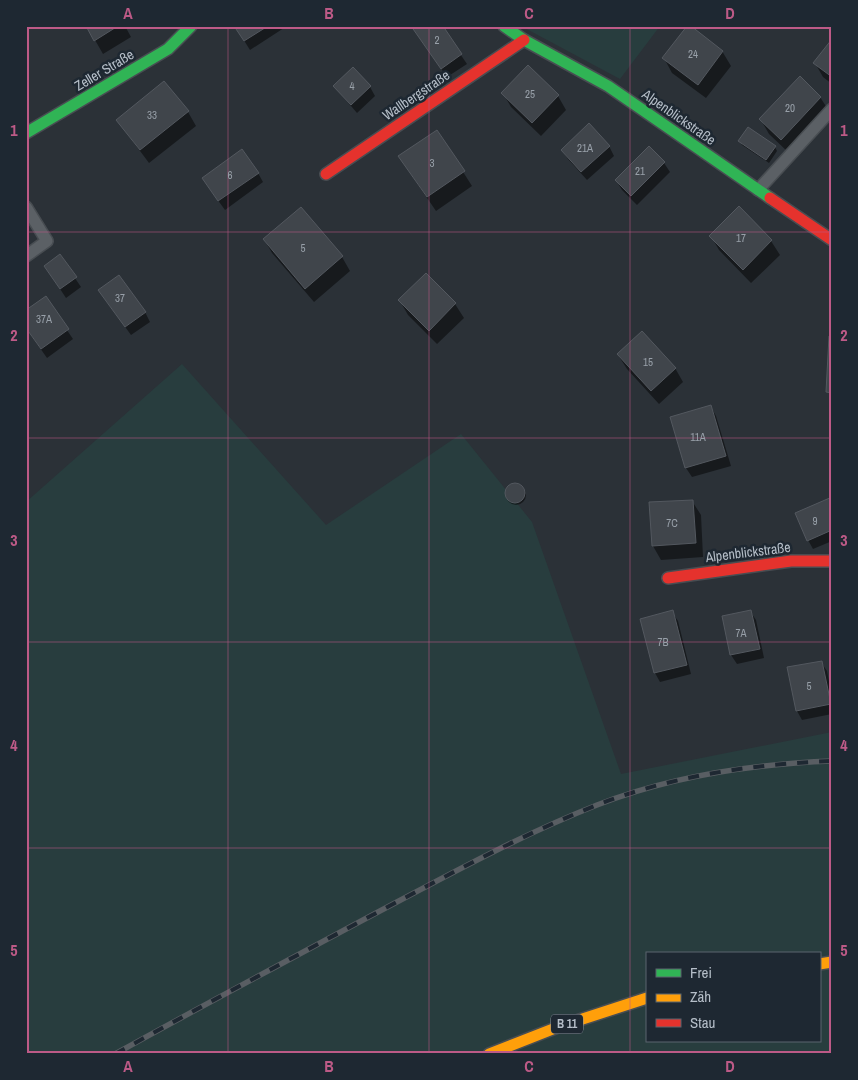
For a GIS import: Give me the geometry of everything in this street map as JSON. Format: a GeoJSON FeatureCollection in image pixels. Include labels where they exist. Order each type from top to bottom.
{"type":"FeatureCollection","features":[{"type":"Feature","properties":{"kind":"street","name":"Zeller Straße"},"geometry":{"type":"LineString","coordinates":[[26,133],[168,49],[191,26]]}},
{"type":"Feature","properties":{"kind":"street","name":"Alpenblickstraße"},"geometry":{"type":"LineString","coordinates":[[504,26],[524,40],[608,86],[832,240]]}},
{"type":"Feature","properties":{"kind":"street","name":"Wallbergstraße"},"geometry":{"type":"LineString","coordinates":[[326,174],[524,40]]}},
{"type":"Feature","properties":{"kind":"street","name":"Alpenblickstraße"},"geometry":{"type":"LineString","coordinates":[[668,578],[791,561],[832,561]]}},
{"type":"Feature","properties":{"kind":"street","name":"B 11"},"geometry":{"type":"LineString","coordinates":[[490,1054],[558,1027],[646,998]]}},
{"type":"Feature","properties":{"kind":"lane"},"geometry":{"type":"LineString","coordinates":[[758,190],[832,109]]}},
{"type":"Feature","properties":{"kind":"lane"},"geometry":{"type":"LineString","coordinates":[[26,207],[47,241],[26,256]]}},
{"type":"Feature","properties":{"kind":"green space"},"geometry":{"type":"Polygon","coordinates":[[[521,26],[660,26],[620,79],[521,26]]]}},
{"type":"Feature","properties":{"kind":"green space"},"geometry":{"type":"Polygon","coordinates":[[[182,364],[326,525],[461,434],[532,522],[621,774],[832,732],[832,1054],[26,1054],[26,502],[182,364]]]}},
{"type":"Feature","properties":{"kind":"building"},"geometry":{"type":"Polygon","coordinates":[[[86,26],[118,26],[94,41],[86,26]]]}},
{"type":"Feature","properties":{"kind":"building"},"geometry":{"type":"Polygon","coordinates":[[[234,26],[268,26],[244,41],[234,26]]]}},
{"type":"Feature","properties":{"kind":"building"},"geometry":{"type":"Polygon","coordinates":[[[411,26],[443,26],[462,54],[441,69],[411,26]]]}},
{"type":"Feature","properties":{"kind":"building"},"geometry":{"type":"Polygon","coordinates":[[[687,26],[691,26],[723,51],[698,85],[662,58],[687,26]]]}},
{"type":"Feature","properties":{"kind":"building"},"geometry":{"type":"Polygon","coordinates":[[[832,39],[832,77],[813,63],[832,39]]]}},
{"type":"Feature","properties":{"kind":"building"},"geometry":{"type":"Polygon","coordinates":[[[528,65],[559,95],[532,123],[501,93],[528,65]]]}},
{"type":"Feature","properties":{"kind":"building"},"geometry":{"type":"Polygon","coordinates":[[[353,67],[371,86],[351,105],[333,86],[353,67]]]}},
{"type":"Feature","properties":{"kind":"building"},"geometry":{"type":"Polygon","coordinates":[[[800,76],[821,97],[781,140],[759,119],[800,76]]]}},
{"type":"Feature","properties":{"kind":"building"},"geometry":{"type":"Polygon","coordinates":[[[164,81],[189,111],[140,150],[116,120],[164,81]]]}},
{"type":"Feature","properties":{"kind":"building"},"geometry":{"type":"Polygon","coordinates":[[[589,123],[610,146],[581,172],[561,150],[589,123]]]}},
{"type":"Feature","properties":{"kind":"building"},"geometry":{"type":"Polygon","coordinates":[[[748,127],[776,146],[766,160],[738,141],[748,127]]]}},
{"type":"Feature","properties":{"kind":"building"},"geometry":{"type":"Polygon","coordinates":[[[437,130],[465,171],[427,197],[398,156],[437,130]]]}},
{"type":"Feature","properties":{"kind":"building"},"geometry":{"type":"Polygon","coordinates":[[[649,146],[665,162],[631,196],[615,180],[649,146]]]}},
{"type":"Feature","properties":{"kind":"building"},"geometry":{"type":"Polygon","coordinates":[[[242,149],[259,173],[218,201],[202,178],[242,149]]]}},
{"type":"Feature","properties":{"kind":"building"},"geometry":{"type":"Polygon","coordinates":[[[739,206],[772,240],[743,270],[709,236],[739,206]]]}},
{"type":"Feature","properties":{"kind":"building"},"geometry":{"type":"Polygon","coordinates":[[[301,207],[343,256],[305,289],[263,239],[301,207]]]}},
{"type":"Feature","properties":{"kind":"building"},"geometry":{"type":"Polygon","coordinates":[[[60,254],[77,277],[60,289],[44,266],[60,254]]]}},
{"type":"Feature","properties":{"kind":"building"},"geometry":{"type":"Polygon","coordinates":[[[426,273],[456,303],[429,331],[398,300],[426,273]]]}},
{"type":"Feature","properties":{"kind":"building"},"geometry":{"type":"Polygon","coordinates":[[[119,275],[146,312],[125,327],[98,290],[119,275]]]}},
{"type":"Feature","properties":{"kind":"building"},"geometry":{"type":"Polygon","coordinates":[[[46,296],[69,329],[41,349],[26,328],[26,310],[46,296]]]}},
{"type":"Feature","properties":{"kind":"building"},"geometry":{"type":"Polygon","coordinates":[[[642,331],[676,368],[651,391],[617,354],[642,331]]]}},
{"type":"Feature","properties":{"kind":"building"},"geometry":{"type":"Polygon","coordinates":[[[829,336],[832,337],[832,393],[826,392],[829,336]]]}},
{"type":"Feature","properties":{"kind":"building"},"geometry":{"type":"Polygon","coordinates":[[[711,405],[726,456],[685,468],[670,417],[711,405]]]}},
{"type":"Feature","properties":{"kind":"building"},"geometry":{"type":"Polygon","coordinates":[[[515,483],[522,486],[525,493],[522,500],[515,503],[508,500],[505,493],[508,486],[515,483]]]}},
{"type":"Feature","properties":{"kind":"building"},"geometry":{"type":"Polygon","coordinates":[[[832,497],[832,530],[807,541],[795,513],[832,497]]]}},
{"type":"Feature","properties":{"kind":"building"},"geometry":{"type":"Polygon","coordinates":[[[693,500],[696,543],[652,546],[649,502],[693,500]]]}},
{"type":"Feature","properties":{"kind":"building"},"geometry":{"type":"Polygon","coordinates":[[[830,584],[832,584],[832,634],[830,634],[830,584]]]}},
{"type":"Feature","properties":{"kind":"building"},"geometry":{"type":"Polygon","coordinates":[[[673,610],[687,665],[654,673],[640,619],[673,610]]]}},
{"type":"Feature","properties":{"kind":"building"},"geometry":{"type":"Polygon","coordinates":[[[751,610],[760,649],[730,655],[722,616],[751,610]]]}},
{"type":"Feature","properties":{"kind":"building"},"geometry":{"type":"Polygon","coordinates":[[[822,661],[831,704],[796,711],[787,667],[822,661]]]}},
{"type":"Feature","properties":{"kind":"railway"},"geometry":{"type":"LineString","coordinates":[[115,1054],[459,869],[541,829],[597,805],[654,786],[713,773],[772,765],[832,761]]}},
{"type":"Feature","properties":{"kind":"traffic: fast"},"geometry":{"type":"LineString","coordinates":[[26,133],[168,49],[191,26]]}},
{"type":"Feature","properties":{"kind":"traffic: fast"},"geometry":{"type":"LineString","coordinates":[[504,26],[524,40],[608,86],[770,198]]}},
{"type":"Feature","properties":{"kind":"traffic: slow"},"geometry":{"type":"LineString","coordinates":[[820,964],[832,962]]}},
{"type":"Feature","properties":{"kind":"traffic: slow"},"geometry":{"type":"LineString","coordinates":[[489,1054],[558,1027],[646,998]]}},
{"type":"Feature","properties":{"kind":"traffic: jam"},"geometry":{"type":"LineString","coordinates":[[326,174],[524,40]]}},
{"type":"Feature","properties":{"kind":"traffic: jam"},"geometry":{"type":"LineString","coordinates":[[770,198],[832,240]]}},
{"type":"Feature","properties":{"kind":"traffic: jam"},"geometry":{"type":"LineString","coordinates":[[668,578],[791,561],[832,561]]}}]}
